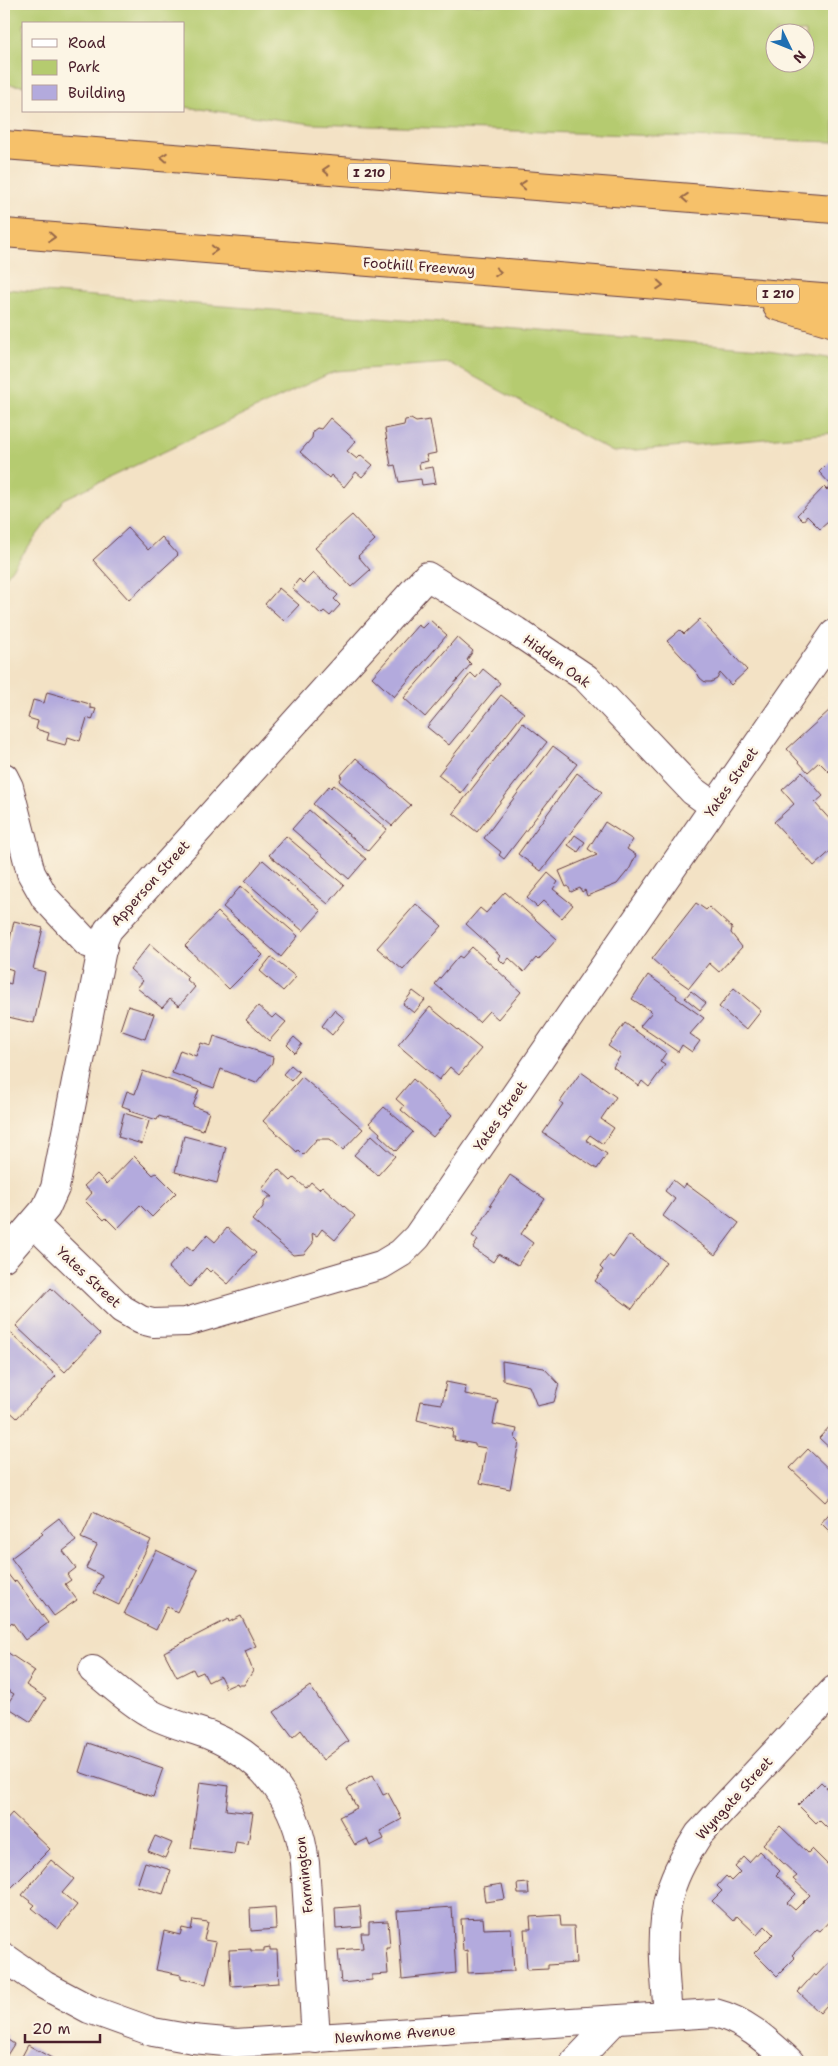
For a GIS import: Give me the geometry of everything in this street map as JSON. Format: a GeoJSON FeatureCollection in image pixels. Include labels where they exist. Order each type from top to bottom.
{"type":"FeatureCollection","features":[{"type":"Feature","properties":{"kind":"highway","name":"I 210"},"geometry":{"type":"LineString","coordinates":[[4,144],[834,209]]}},
{"type":"Feature","properties":{"kind":"highway"},"geometry":{"type":"LineString","coordinates":[[734,202],[834,204]]}},
{"type":"Feature","properties":{"kind":"highway","name":"Foothill Freeway"},"geometry":{"type":"LineString","coordinates":[[4,233],[834,299]]}},
{"type":"Feature","properties":{"kind":"highway"},"geometry":{"type":"LineString","coordinates":[[723,290],[834,323]]}},
{"type":"Feature","properties":{"kind":"street","name":"Hidden Oak"},"geometry":{"type":"LineString","coordinates":[[427,576],[516,631],[586,678],[693,791],[714,806]]}},
{"type":"Feature","properties":{"kind":"street","name":"Apperson Street"},"geometry":{"type":"LineString","coordinates":[[4,1257],[46,1208],[55,1188],[104,939],[114,922],[427,576]]}},
{"type":"Feature","properties":{"kind":"street","name":"Yates Street"},"geometry":{"type":"LineString","coordinates":[[34,1224],[122,1309],[141,1320],[153,1323],[186,1322],[381,1265],[401,1253],[417,1237],[834,634]]}},
{"type":"Feature","properties":{"kind":"street"},"geometry":{"type":"LineString","coordinates":[[4,776],[32,873],[38,886],[45,898],[86,943],[103,948]]}},
{"type":"Feature","properties":{"kind":"street","name":"Farmington"},"geometry":{"type":"LineString","coordinates":[[93,1670],[149,1713],[225,1742],[249,1758],[276,1785],[290,1806],[298,1825],[304,1856],[316,2039]]}},
{"type":"Feature","properties":{"kind":"street","name":"Wyngate Street"},"geometry":{"type":"LineString","coordinates":[[668,2014],[664,1939],[667,1903],[682,1862],[699,1834],[834,1690]]}},
{"type":"Feature","properties":{"kind":"street","name":"Newhome Avenue"},"geometry":{"type":"LineString","coordinates":[[4,1957],[44,1985],[89,2009],[153,2032],[193,2039],[236,2043],[615,2020],[668,2014],[715,2013],[725,2015],[748,2027],[790,2062]]}},
{"type":"Feature","properties":{"kind":"street"},"geometry":{"type":"LineString","coordinates":[[575,2062],[615,2020]]}},
{"type":"Feature","properties":{"kind":"green space"},"geometry":{"type":"Polygon","coordinates":[[[4,4],[834,4],[834,142],[313,124],[185,107],[185,22],[22,22],[22,86],[4,84],[4,4]]]}},
{"type":"Feature","properties":{"kind":"green space"},"geometry":{"type":"Polygon","coordinates":[[[4,289],[761,348],[834,359],[834,433],[613,452],[449,363],[335,371],[64,499],[4,579],[4,289]]]}},
{"type":"Feature","properties":{"kind":"building"},"geometry":{"type":"Polygon","coordinates":[[[330,418],[356,441],[347,451],[357,459],[361,455],[373,465],[362,477],[356,472],[344,487],[331,475],[329,478],[300,452],[312,438],[313,431],[317,428],[321,429],[330,418]]]}},
{"type":"Feature","properties":{"kind":"building"},"geometry":{"type":"Polygon","coordinates":[[[411,419],[416,422],[430,420],[436,453],[426,455],[428,461],[419,463],[420,469],[433,467],[436,483],[422,485],[421,479],[399,482],[395,465],[391,466],[385,429],[404,425],[405,420],[411,419]]]}},
{"type":"Feature","properties":{"kind":"building"},"geometry":{"type":"Polygon","coordinates":[[[832,459],[834,461],[834,528],[828,522],[820,529],[807,516],[803,521],[797,515],[824,487],[827,490],[831,485],[819,472],[832,459]]]}},
{"type":"Feature","properties":{"kind":"building"},"geometry":{"type":"Polygon","coordinates":[[[352,515],[375,540],[358,556],[370,570],[351,587],[315,548],[352,515]]]}},
{"type":"Feature","properties":{"kind":"building"},"geometry":{"type":"Polygon","coordinates":[[[128,528],[148,550],[162,537],[178,555],[129,600],[93,560],[128,528]]]}},
{"type":"Feature","properties":{"kind":"building"},"geometry":{"type":"Polygon","coordinates":[[[313,573],[338,595],[334,599],[340,605],[330,616],[324,611],[321,614],[292,588],[299,579],[303,583],[313,573]]]}},
{"type":"Feature","properties":{"kind":"building"},"geometry":{"type":"Polygon","coordinates":[[[279,588],[299,605],[284,621],[265,604],[279,588]]]}},
{"type":"Feature","properties":{"kind":"building"},"geometry":{"type":"Polygon","coordinates":[[[700,619],[747,670],[731,685],[720,673],[717,679],[705,682],[667,641],[680,630],[684,634],[700,619]]]}},
{"type":"Feature","properties":{"kind":"building"},"geometry":{"type":"Polygon","coordinates":[[[430,620],[447,635],[394,697],[372,677],[418,625],[422,628],[430,620]]]}},
{"type":"Feature","properties":{"kind":"building"},"geometry":{"type":"Polygon","coordinates":[[[457,637],[473,651],[467,660],[471,664],[425,717],[404,698],[457,637]]]}},
{"type":"Feature","properties":{"kind":"building"},"geometry":{"type":"Polygon","coordinates":[[[483,669],[500,683],[449,745],[427,727],[471,673],[476,678],[483,669]]]}},
{"type":"Feature","properties":{"kind":"building"},"geometry":{"type":"Polygon","coordinates":[[[47,692],[90,704],[90,708],[96,709],[92,720],[87,718],[80,741],[68,737],[65,745],[47,740],[49,733],[36,729],[38,721],[28,718],[33,700],[44,703],[47,692]]]}},
{"type":"Feature","properties":{"kind":"building"},"geometry":{"type":"Polygon","coordinates":[[[501,695],[524,713],[461,793],[438,775],[501,695]]]}},
{"type":"Feature","properties":{"kind":"building"},"geometry":{"type":"Polygon","coordinates":[[[831,709],[834,712],[834,767],[829,772],[819,762],[808,772],[787,749],[831,709]]]}},
{"type":"Feature","properties":{"kind":"building"},"geometry":{"type":"Polygon","coordinates":[[[523,723],[547,742],[477,832],[453,813],[523,723]]]}},
{"type":"Feature","properties":{"kind":"building"},"geometry":{"type":"Polygon","coordinates":[[[553,746],[577,764],[504,859],[499,855],[501,852],[484,838],[553,746]]]}},
{"type":"Feature","properties":{"kind":"building"},"geometry":{"type":"Polygon","coordinates":[[[356,758],[411,805],[392,826],[339,781],[342,777],[340,776],[356,758]]]}},
{"type":"Feature","properties":{"kind":"building"},"geometry":{"type":"Polygon","coordinates":[[[802,772],[823,796],[815,803],[834,824],[834,848],[814,866],[774,822],[794,804],[782,790],[802,772]]]}},
{"type":"Feature","properties":{"kind":"building"},"geometry":{"type":"Polygon","coordinates":[[[577,773],[602,792],[541,871],[518,854],[577,773]]]}},
{"type":"Feature","properties":{"kind":"building"},"geometry":{"type":"Polygon","coordinates":[[[334,785],[387,829],[368,851],[313,804],[329,786],[331,788],[334,785]]]}},
{"type":"Feature","properties":{"kind":"building"},"geometry":{"type":"Polygon","coordinates":[[[309,810],[366,859],[349,879],[292,829],[309,810]]]}},
{"type":"Feature","properties":{"kind":"building"},"geometry":{"type":"Polygon","coordinates":[[[605,822],[633,840],[627,849],[636,855],[630,868],[617,884],[587,896],[585,890],[582,892],[580,888],[571,892],[568,886],[566,887],[559,871],[597,855],[588,849],[605,822]]]}},
{"type":"Feature","properties":{"kind":"building"},"geometry":{"type":"Polygon","coordinates":[[[575,835],[585,842],[578,852],[568,845],[575,835]]]}},
{"type":"Feature","properties":{"kind":"building"},"geometry":{"type":"Polygon","coordinates":[[[286,836],[344,885],[328,904],[269,855],[286,836]]]}},
{"type":"Feature","properties":{"kind":"building"},"geometry":{"type":"Polygon","coordinates":[[[263,860],[321,911],[303,931],[245,881],[263,860]]]}},
{"type":"Feature","properties":{"kind":"building"},"geometry":{"type":"Polygon","coordinates":[[[548,873],[558,882],[553,889],[573,905],[562,918],[543,901],[537,907],[527,898],[548,873]]]}},
{"type":"Feature","properties":{"kind":"building"},"geometry":{"type":"Polygon","coordinates":[[[241,886],[298,936],[281,957],[223,907],[241,886]]]}},
{"type":"Feature","properties":{"kind":"building"},"geometry":{"type":"Polygon","coordinates":[[[505,892],[557,939],[524,972],[509,958],[504,964],[498,958],[500,955],[466,924],[480,908],[486,913],[505,892]]]}},
{"type":"Feature","properties":{"kind":"building"},"geometry":{"type":"Polygon","coordinates":[[[696,903],[706,910],[709,907],[732,928],[731,933],[742,947],[719,972],[709,963],[689,988],[652,959],[696,903]]]}},
{"type":"Feature","properties":{"kind":"building"},"geometry":{"type":"Polygon","coordinates":[[[416,904],[442,926],[403,970],[377,948],[416,904]]]}},
{"type":"Feature","properties":{"kind":"building"},"geometry":{"type":"Polygon","coordinates":[[[218,912],[263,955],[229,989],[185,946],[218,912]]]}},
{"type":"Feature","properties":{"kind":"building"},"geometry":{"type":"Polygon","coordinates":[[[14,921],[43,928],[33,969],[45,972],[34,1023],[4,1016],[4,982],[11,984],[13,970],[4,967],[14,921]]]}},
{"type":"Feature","properties":{"kind":"building"},"geometry":{"type":"Polygon","coordinates":[[[150,944],[188,977],[186,979],[195,987],[179,1006],[170,999],[162,1008],[137,988],[143,981],[130,969],[150,944]]]}},
{"type":"Feature","properties":{"kind":"building"},"geometry":{"type":"Polygon","coordinates":[[[472,947],[521,992],[498,1019],[489,1011],[479,1022],[435,984],[459,956],[462,958],[472,947]]]}},
{"type":"Feature","properties":{"kind":"building"},"geometry":{"type":"Polygon","coordinates":[[[271,957],[296,977],[283,991],[260,971],[271,957]]]}},
{"type":"Feature","properties":{"kind":"building"},"geometry":{"type":"Polygon","coordinates":[[[648,975],[704,1018],[690,1034],[700,1041],[692,1052],[682,1045],[678,1052],[640,1026],[652,1012],[632,999],[648,975]]]}},
{"type":"Feature","properties":{"kind":"building"},"geometry":{"type":"Polygon","coordinates":[[[734,988],[761,1011],[746,1030],[719,1007],[734,988]]]}},
{"type":"Feature","properties":{"kind":"building"},"geometry":{"type":"Polygon","coordinates":[[[413,991],[425,1000],[414,1013],[403,1004],[413,991]]]}},
{"type":"Feature","properties":{"kind":"building"},"geometry":{"type":"Polygon","coordinates":[[[691,991],[706,1003],[700,1010],[685,998],[691,991]]]}},
{"type":"Feature","properties":{"kind":"building"},"geometry":{"type":"Polygon","coordinates":[[[128,1006],[154,1014],[145,1039],[120,1030],[128,1006]]]}},
{"type":"Feature","properties":{"kind":"building"},"geometry":{"type":"Polygon","coordinates":[[[258,1006],[272,1018],[276,1014],[286,1022],[269,1041],[246,1020],[258,1006]]]}},
{"type":"Feature","properties":{"kind":"building"},"geometry":{"type":"Polygon","coordinates":[[[430,1007],[481,1049],[459,1075],[450,1067],[439,1080],[398,1045],[430,1007]]]}},
{"type":"Feature","properties":{"kind":"building"},"geometry":{"type":"Polygon","coordinates":[[[334,1010],[345,1019],[332,1035],[322,1026],[334,1010]]]}},
{"type":"Feature","properties":{"kind":"building"},"geometry":{"type":"Polygon","coordinates":[[[625,1023],[666,1053],[660,1062],[665,1065],[649,1087],[642,1081],[639,1086],[613,1067],[621,1055],[608,1046],[625,1023]]]}},
{"type":"Feature","properties":{"kind":"building"},"geometry":{"type":"Polygon","coordinates":[[[214,1036],[273,1057],[272,1063],[256,1083],[221,1069],[214,1088],[172,1073],[180,1050],[196,1056],[201,1043],[211,1046],[214,1036]]]}},
{"type":"Feature","properties":{"kind":"building"},"geometry":{"type":"Polygon","coordinates":[[[294,1037],[302,1044],[295,1053],[287,1045],[294,1037]]]}},
{"type":"Feature","properties":{"kind":"building"},"geometry":{"type":"Polygon","coordinates":[[[291,1065],[299,1072],[291,1081],[283,1074],[291,1065]]]}},
{"type":"Feature","properties":{"kind":"building"},"geometry":{"type":"Polygon","coordinates":[[[143,1071],[199,1090],[193,1106],[209,1112],[203,1130],[159,1116],[157,1120],[129,1111],[130,1109],[122,1106],[127,1091],[135,1094],[143,1071]]]}},
{"type":"Feature","properties":{"kind":"building"},"geometry":{"type":"Polygon","coordinates":[[[581,1072],[616,1097],[601,1119],[614,1128],[603,1144],[590,1135],[586,1140],[607,1154],[597,1169],[543,1133],[563,1104],[560,1102],[581,1072]]]}},
{"type":"Feature","properties":{"kind":"building"},"geometry":{"type":"Polygon","coordinates":[[[302,1077],[363,1129],[343,1150],[330,1139],[317,1139],[303,1155],[298,1150],[297,1152],[263,1121],[302,1077]]]}},
{"type":"Feature","properties":{"kind":"building"},"geometry":{"type":"Polygon","coordinates":[[[413,1079],[452,1115],[433,1137],[401,1110],[404,1106],[396,1099],[413,1079]]]}},
{"type":"Feature","properties":{"kind":"building"},"geometry":{"type":"Polygon","coordinates":[[[384,1107],[413,1132],[396,1151],[369,1123],[384,1107]]]}},
{"type":"Feature","properties":{"kind":"building"},"geometry":{"type":"Polygon","coordinates":[[[124,1113],[149,1121],[142,1144],[118,1137],[124,1113]]]}},
{"type":"Feature","properties":{"kind":"building"},"geometry":{"type":"Polygon","coordinates":[[[372,1135],[395,1156],[378,1175],[354,1155],[372,1135]]]}},
{"type":"Feature","properties":{"kind":"building"},"geometry":{"type":"Polygon","coordinates":[[[184,1136],[226,1147],[217,1183],[175,1172],[184,1136]]]}},
{"type":"Feature","properties":{"kind":"building"},"geometry":{"type":"Polygon","coordinates":[[[134,1156],[153,1175],[156,1173],[176,1193],[152,1217],[140,1205],[117,1229],[106,1218],[104,1220],[85,1201],[92,1193],[84,1186],[97,1174],[107,1184],[134,1156]]]}},
{"type":"Feature","properties":{"kind":"building"},"geometry":{"type":"Polygon","coordinates":[[[278,1169],[291,1181],[294,1178],[306,1188],[311,1182],[319,1189],[322,1186],[355,1216],[335,1240],[322,1229],[317,1236],[312,1233],[313,1243],[304,1254],[293,1255],[252,1220],[263,1207],[268,1197],[272,1197],[262,1189],[278,1169]]]}},
{"type":"Feature","properties":{"kind":"building"},"geometry":{"type":"Polygon","coordinates":[[[510,1175],[545,1199],[521,1234],[533,1243],[518,1265],[498,1254],[493,1262],[473,1248],[478,1240],[472,1236],[510,1175]]]}},
{"type":"Feature","properties":{"kind":"building"},"geometry":{"type":"Polygon","coordinates":[[[673,1180],[683,1188],[686,1184],[739,1223],[715,1255],[663,1216],[675,1199],[665,1191],[673,1180]]]}},
{"type":"Feature","properties":{"kind":"building"},"geometry":{"type":"Polygon","coordinates":[[[227,1228],[256,1253],[228,1284],[212,1270],[210,1272],[206,1268],[190,1287],[168,1268],[187,1246],[193,1251],[207,1235],[215,1242],[227,1228]]]}},
{"type":"Feature","properties":{"kind":"building"},"geometry":{"type":"Polygon","coordinates":[[[629,1235],[666,1262],[632,1309],[595,1281],[603,1270],[600,1267],[609,1255],[613,1258],[629,1235]]]}},
{"type":"Feature","properties":{"kind":"building"},"geometry":{"type":"Polygon","coordinates":[[[51,1288],[100,1334],[65,1372],[16,1326],[51,1288]]]}},
{"type":"Feature","properties":{"kind":"building"},"geometry":{"type":"Polygon","coordinates":[[[11,1333],[56,1376],[17,1418],[4,1406],[4,1341],[11,1333]]]}},
{"type":"Feature","properties":{"kind":"building"},"geometry":{"type":"Polygon","coordinates":[[[502,1361],[544,1368],[559,1384],[554,1402],[537,1406],[529,1386],[503,1380],[502,1361]]]}},
{"type":"Feature","properties":{"kind":"building"},"geometry":{"type":"Polygon","coordinates":[[[446,1382],[466,1386],[465,1394],[498,1400],[493,1424],[517,1429],[515,1438],[519,1442],[510,1489],[480,1483],[486,1448],[454,1440],[455,1437],[452,1437],[453,1429],[417,1420],[421,1401],[442,1404],[446,1382]]]}},
{"type":"Feature","properties":{"kind":"building"},"geometry":{"type":"Polygon","coordinates":[[[834,1422],[834,1452],[819,1438],[834,1422]]]}},
{"type":"Feature","properties":{"kind":"building"},"geometry":{"type":"Polygon","coordinates":[[[808,1449],[834,1474],[834,1493],[826,1502],[790,1468],[808,1449]]]}},
{"type":"Feature","properties":{"kind":"building"},"geometry":{"type":"Polygon","coordinates":[[[834,1508],[834,1536],[821,1523],[834,1508]]]}},
{"type":"Feature","properties":{"kind":"building"},"geometry":{"type":"Polygon","coordinates":[[[93,1512],[151,1540],[119,1605],[94,1593],[102,1576],[86,1568],[97,1545],[81,1538],[93,1512]]]}},
{"type":"Feature","properties":{"kind":"building"},"geometry":{"type":"Polygon","coordinates":[[[59,1518],[76,1541],[63,1551],[76,1568],[67,1575],[71,1580],[65,1584],[77,1600],[54,1616],[11,1558],[43,1534],[41,1532],[59,1518]]]}},
{"type":"Feature","properties":{"kind":"building"},"geometry":{"type":"Polygon","coordinates":[[[156,1550],[198,1570],[177,1612],[167,1606],[156,1630],[124,1614],[156,1550]]]}},
{"type":"Feature","properties":{"kind":"building"},"geometry":{"type":"Polygon","coordinates":[[[7,1573],[14,1582],[16,1580],[48,1623],[25,1640],[12,1622],[4,1629],[4,1576],[7,1573]]]}},
{"type":"Feature","properties":{"kind":"building"},"geometry":{"type":"Polygon","coordinates":[[[241,1616],[256,1646],[245,1651],[253,1671],[244,1685],[238,1685],[237,1683],[226,1688],[220,1676],[208,1682],[203,1672],[196,1675],[193,1669],[177,1677],[164,1652],[228,1619],[229,1622],[241,1616]]]}},
{"type":"Feature","properties":{"kind":"building"},"geometry":{"type":"Polygon","coordinates":[[[4,1650],[35,1671],[26,1685],[46,1698],[31,1722],[6,1706],[14,1694],[4,1688],[4,1650]]]}},
{"type":"Feature","properties":{"kind":"building"},"geometry":{"type":"Polygon","coordinates":[[[310,1686],[348,1741],[323,1760],[301,1730],[293,1737],[274,1712],[310,1686]]]}},
{"type":"Feature","properties":{"kind":"building"},"geometry":{"type":"Polygon","coordinates":[[[88,1743],[163,1768],[153,1797],[79,1772],[88,1743]]]}},
{"type":"Feature","properties":{"kind":"building"},"geometry":{"type":"Polygon","coordinates":[[[373,1775],[383,1795],[388,1793],[402,1819],[380,1831],[384,1839],[370,1846],[367,1839],[355,1845],[339,1817],[357,1808],[347,1789],[373,1775]]]}},
{"type":"Feature","properties":{"kind":"building"},"geometry":{"type":"Polygon","coordinates":[[[200,1782],[229,1786],[226,1810],[253,1813],[248,1844],[236,1842],[234,1854],[191,1848],[200,1782]]]}},
{"type":"Feature","properties":{"kind":"building"},"geometry":{"type":"Polygon","coordinates":[[[821,1782],[834,1795],[834,1835],[819,1820],[816,1823],[798,1805],[821,1782]]]}},
{"type":"Feature","properties":{"kind":"building"},"geometry":{"type":"Polygon","coordinates":[[[12,1813],[50,1849],[11,1888],[4,1885],[4,1822],[12,1813]]]}},
{"type":"Feature","properties":{"kind":"building"},"geometry":{"type":"Polygon","coordinates":[[[780,1826],[808,1853],[812,1849],[831,1868],[828,1871],[834,1878],[834,1906],[832,1908],[834,1916],[820,1931],[817,1929],[792,1955],[795,1958],[777,1976],[754,1953],[773,1934],[765,1926],[757,1935],[737,1916],[733,1921],[712,1901],[722,1891],[717,1886],[726,1876],[731,1881],[740,1872],[735,1867],[744,1857],[749,1862],[759,1851],[780,1871],[776,1875],[796,1894],[787,1903],[795,1910],[810,1895],[793,1879],[797,1876],[763,1844],[780,1826]]]}},
{"type":"Feature","properties":{"kind":"building"},"geometry":{"type":"Polygon","coordinates":[[[155,1836],[172,1843],[165,1858],[148,1851],[155,1836]]]}},
{"type":"Feature","properties":{"kind":"building"},"geometry":{"type":"Polygon","coordinates":[[[51,1860],[74,1879],[62,1893],[77,1905],[58,1929],[32,1908],[35,1905],[22,1895],[51,1860]]]}},
{"type":"Feature","properties":{"kind":"building"},"geometry":{"type":"Polygon","coordinates":[[[145,1862],[171,1870],[163,1894],[137,1886],[145,1862]]]}},
{"type":"Feature","properties":{"kind":"building"},"geometry":{"type":"Polygon","coordinates":[[[528,1883],[529,1894],[518,1894],[517,1884],[528,1883]]]}},
{"type":"Feature","properties":{"kind":"building"},"geometry":{"type":"Polygon","coordinates":[[[502,1884],[505,1899],[485,1902],[483,1887],[502,1884]]]}},
{"type":"Feature","properties":{"kind":"building"},"geometry":{"type":"Polygon","coordinates":[[[360,1906],[362,1927],[336,1929],[335,1908],[360,1906]]]}},
{"type":"Feature","properties":{"kind":"building"},"geometry":{"type":"Polygon","coordinates":[[[275,1907],[276,1929],[251,1931],[250,1909],[275,1907]]]}},
{"type":"Feature","properties":{"kind":"building"},"geometry":{"type":"Polygon","coordinates":[[[452,1907],[456,1973],[402,1979],[397,1911],[452,1907]]]}},
{"type":"Feature","properties":{"kind":"building"},"geometry":{"type":"Polygon","coordinates":[[[560,1915],[561,1926],[574,1926],[576,1963],[548,1965],[548,1969],[527,1970],[524,1929],[531,1929],[530,1917],[560,1915]]]}},
{"type":"Feature","properties":{"kind":"building"},"geometry":{"type":"Polygon","coordinates":[[[483,1918],[484,1929],[511,1928],[514,1971],[468,1973],[467,1950],[463,1951],[461,1919],[483,1918]]]}},
{"type":"Feature","properties":{"kind":"building"},"geometry":{"type":"Polygon","coordinates":[[[193,1920],[208,1922],[204,1940],[216,1942],[206,1984],[181,1978],[181,1975],[156,1970],[164,1931],[180,1935],[182,1928],[191,1930],[193,1920]]]}},
{"type":"Feature","properties":{"kind":"building"},"geometry":{"type":"Polygon","coordinates":[[[388,1921],[390,1948],[386,1948],[388,1974],[372,1975],[372,1980],[341,1983],[338,1950],[363,1948],[361,1933],[369,1933],[369,1922],[388,1921]]]}},
{"type":"Feature","properties":{"kind":"building"},"geometry":{"type":"Polygon","coordinates":[[[270,1947],[270,1950],[277,1950],[279,1983],[231,1986],[229,1950],[251,1949],[251,1951],[264,1951],[264,1948],[270,1947]]]}},
{"type":"Feature","properties":{"kind":"building"},"geometry":{"type":"Polygon","coordinates":[[[834,1957],[834,1997],[820,2013],[798,1992],[814,1974],[816,1976],[834,1957]]]}},
{"type":"Feature","properties":{"kind":"building"},"geometry":{"type":"Polygon","coordinates":[[[4,2034],[7,2036],[5,2038],[14,2044],[4,2060],[4,2034]]]}},
{"type":"Feature","properties":{"kind":"building"},"geometry":{"type":"Polygon","coordinates":[[[28,2045],[59,2062],[19,2062],[28,2045]]]}}]}
